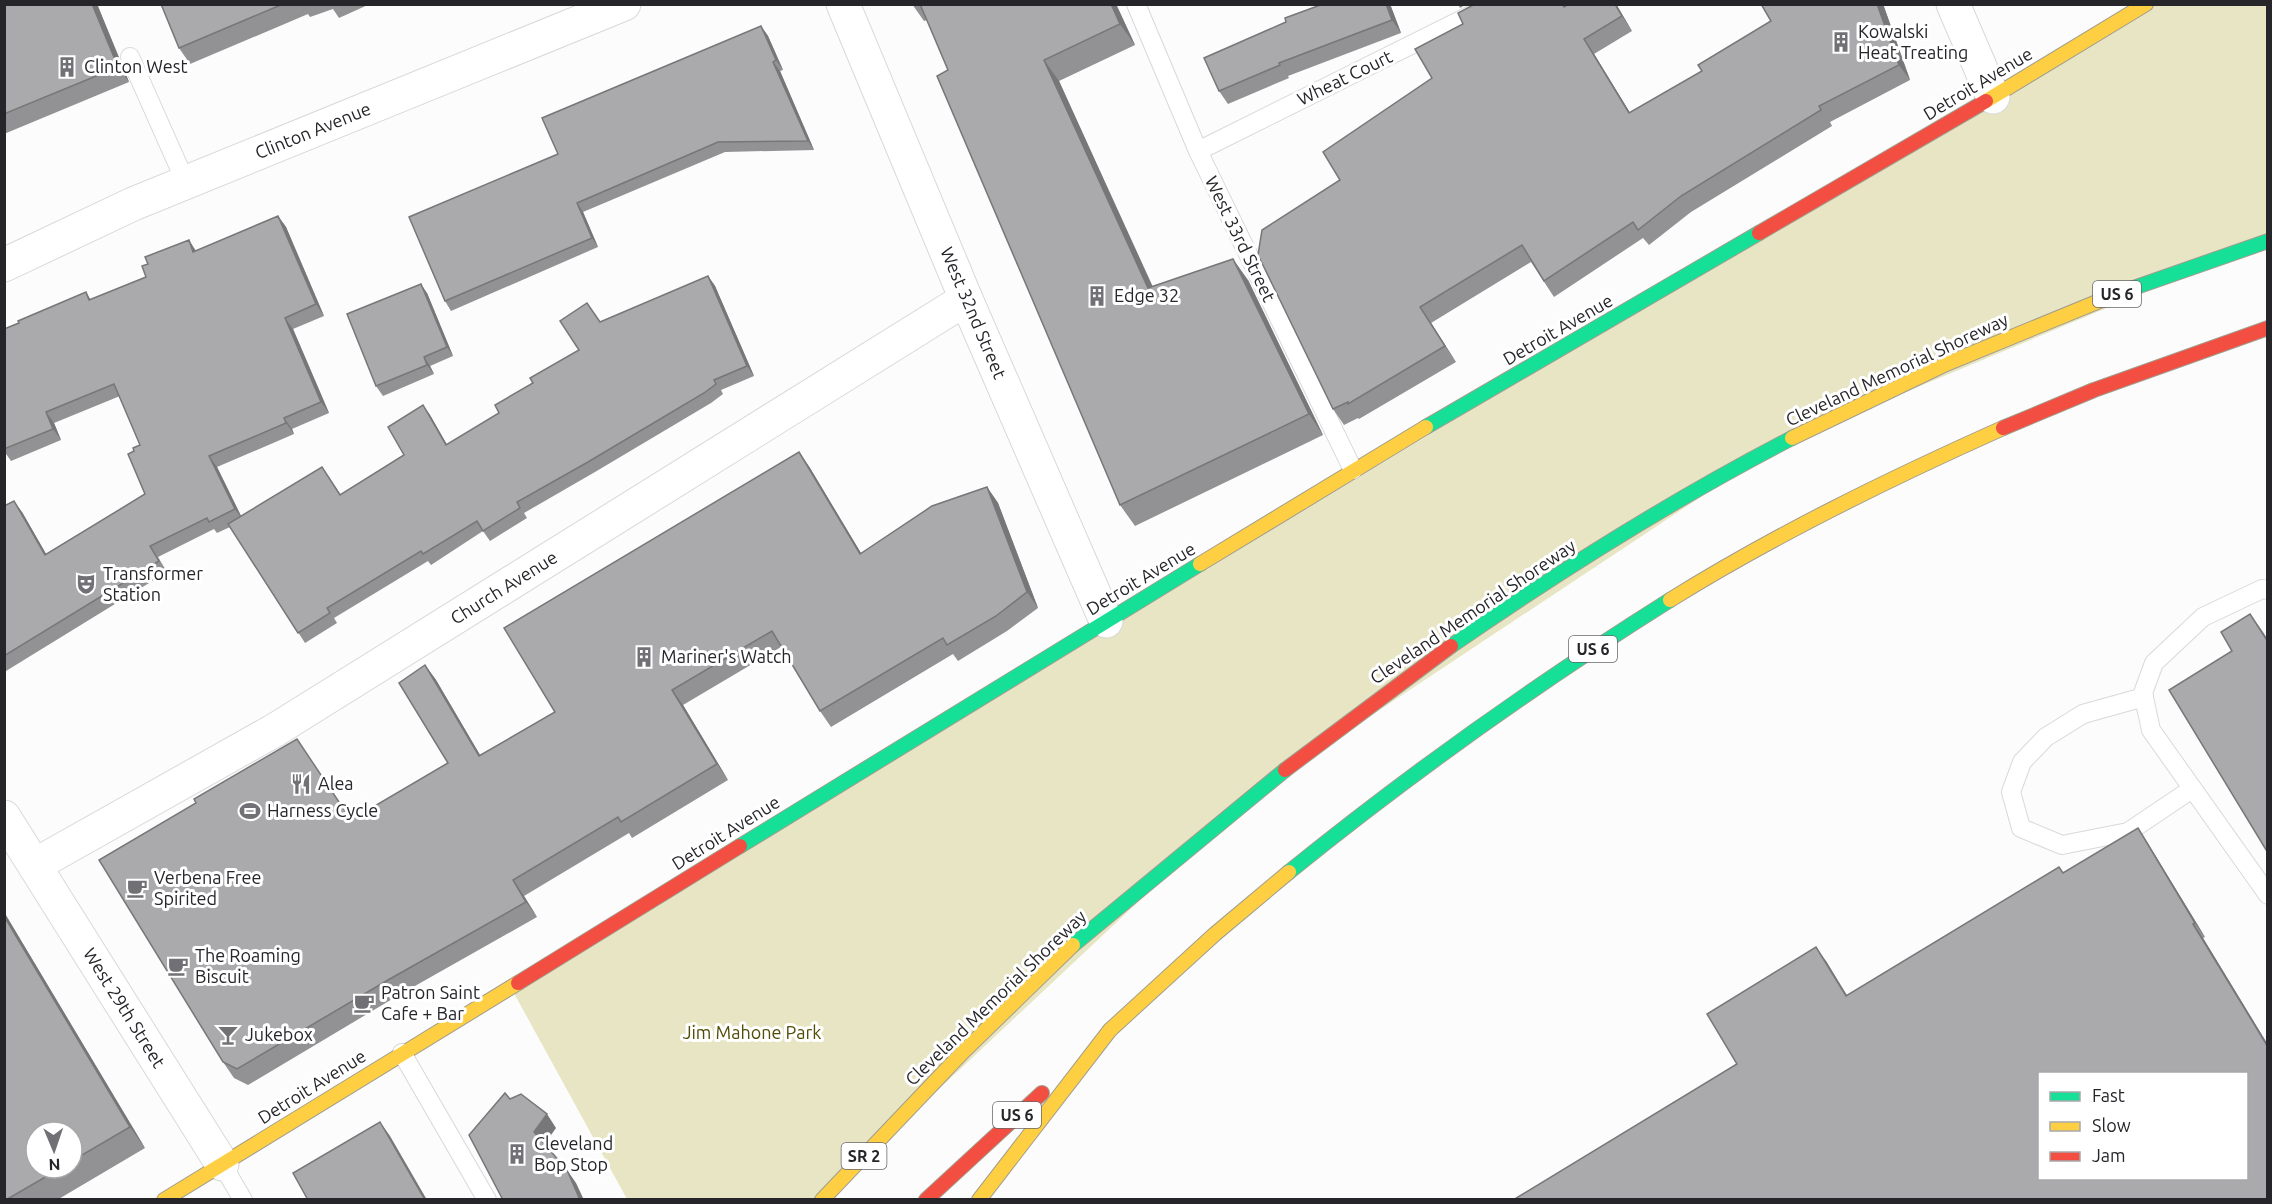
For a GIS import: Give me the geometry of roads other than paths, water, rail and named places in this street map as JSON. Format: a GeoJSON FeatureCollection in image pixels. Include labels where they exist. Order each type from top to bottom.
{"type":"FeatureCollection","features":[{"type":"Feature","properties":{"kind":"main road","name":"Detroit Avenue"},"geometry":{"type":"LineString","coordinates":[[164,1200],[1353,470],[1993,97],[2146,4]]}},
{"type":"Feature","properties":{"kind":"main road","name":"Cleveland Memorial Shoreway"},"geometry":{"type":"LineString","coordinates":[[822,1200],[977,1037],[1093,927],[1253,794],[1333,732],[1546,582],[1722,476],[1840,413],[1969,353],[2040,324],[2156,279],[2268,241]]}},
{"type":"Feature","properties":{"kind":"main road","name":"US 6"},"geometry":{"type":"LineString","coordinates":[[926,1200],[1223,927],[1330,839],[1490,721],[1606,641],[1718,572],[1837,507],[1957,447],[2143,370],[2268,328]]}},
{"type":"Feature","properties":{"kind":"main road"},"geometry":{"type":"LineString","coordinates":[[2143,370],[2234,354]]}},
{"type":"Feature","properties":{"kind":"main road"},"geometry":{"type":"LineString","coordinates":[[979,1200],[1109,1031]]}},
{"type":"Feature","properties":{"kind":"main road","name":"US 6"},"geometry":{"type":"LineString","coordinates":[[870,1171],[905,1113]]}},
{"type":"Feature","properties":{"kind":"street","name":"Clinton Avenue"},"geometry":{"type":"LineString","coordinates":[[4,265],[133,204],[624,4]]}},
{"type":"Feature","properties":{"kind":"street","name":"West 32nd Street"},"geometry":{"type":"LineString","coordinates":[[843,4],[966,299],[1106,621]]}},
{"type":"Feature","properties":{"kind":"street"},"geometry":{"type":"LineString","coordinates":[[1953,4],[1993,97]]}},
{"type":"Feature","properties":{"kind":"street","name":"Church Avenue"},"geometry":{"type":"LineString","coordinates":[[35,865],[275,730],[966,299]]}},
{"type":"Feature","properties":{"kind":"street","name":"West 29th Street"},"geometry":{"type":"LineString","coordinates":[[8,830],[35,865],[222,1164]]}},
{"type":"Feature","properties":{"kind":"lane","name":"West 33rd Street"},"geometry":{"type":"LineString","coordinates":[[1136,4],[1198,151],[1353,470]]}},
{"type":"Feature","properties":{"kind":"lane","name":"Wheat Court"},"geometry":{"type":"LineString","coordinates":[[1198,151],[1493,4]]}},
{"type":"Feature","properties":{"kind":"lane"},"geometry":{"type":"LineString","coordinates":[[130,57],[186,183]]}},
{"type":"Feature","properties":{"kind":"lane"},"geometry":{"type":"LineString","coordinates":[[2268,590],[2262,589],[2203,617],[2154,663],[2143,693],[2151,730],[2268,895]]}},
{"type":"Feature","properties":{"kind":"lane"},"geometry":{"type":"LineString","coordinates":[[2144,697],[2083,714],[2046,737],[2022,762],[2011,792],[2021,828],[2062,845],[2128,832],[2192,789]]}},
{"type":"Feature","properties":{"kind":"lane"},"geometry":{"type":"LineString","coordinates":[[402,1053],[487,1200]]}},
{"type":"Feature","properties":{"kind":"lane","name":"West 29th Street"},"geometry":{"type":"LineString","coordinates":[[222,1164],[243,1200]]}},
{"type":"Feature","properties":{"kind":"place","name":"Kowalski Heat Treating"},"geometry":{"type":"Point","coordinates":[1841,42]}},
{"type":"Feature","properties":{"kind":"place","name":"Clinton West"},"geometry":{"type":"Point","coordinates":[67,67]}},
{"type":"Feature","properties":{"kind":"place","name":"Edge 32"},"geometry":{"type":"Point","coordinates":[1097,296]}},
{"type":"Feature","properties":{"kind":"place","name":"Transformer Station"},"geometry":{"type":"Point","coordinates":[86,584]}},
{"type":"Feature","properties":{"kind":"place","name":"Mariner's Watch"},"geometry":{"type":"Point","coordinates":[644,657]}},
{"type":"Feature","properties":{"kind":"place","name":"Alea"},"geometry":{"type":"Point","coordinates":[301,784]}},
{"type":"Feature","properties":{"kind":"place","name":"Harness Cycle"},"geometry":{"type":"Point","coordinates":[250,811]}},
{"type":"Feature","properties":{"kind":"place","name":"Verbena Free Spirited"},"geometry":{"type":"Point","coordinates":[137,888]}},
{"type":"Feature","properties":{"kind":"place","name":"The Roaming Biscuit"},"geometry":{"type":"Point","coordinates":[178,966]}},
{"type":"Feature","properties":{"kind":"place","name":"Patron Saint Cafe + Bar"},"geometry":{"type":"Point","coordinates":[364,1003]}},
{"type":"Feature","properties":{"kind":"place","name":"Jukebox"},"geometry":{"type":"Point","coordinates":[228,1035]}},
{"type":"Feature","properties":{"kind":"place","name":"Cleveland Bop Stop"},"geometry":{"type":"Point","coordinates":[517,1154]}},
{"type":"Feature","properties":{"kind":"park label","name":"Jim Mahone Park"},"geometry":{"type":"Point","coordinates":[752,1033]}}]}
